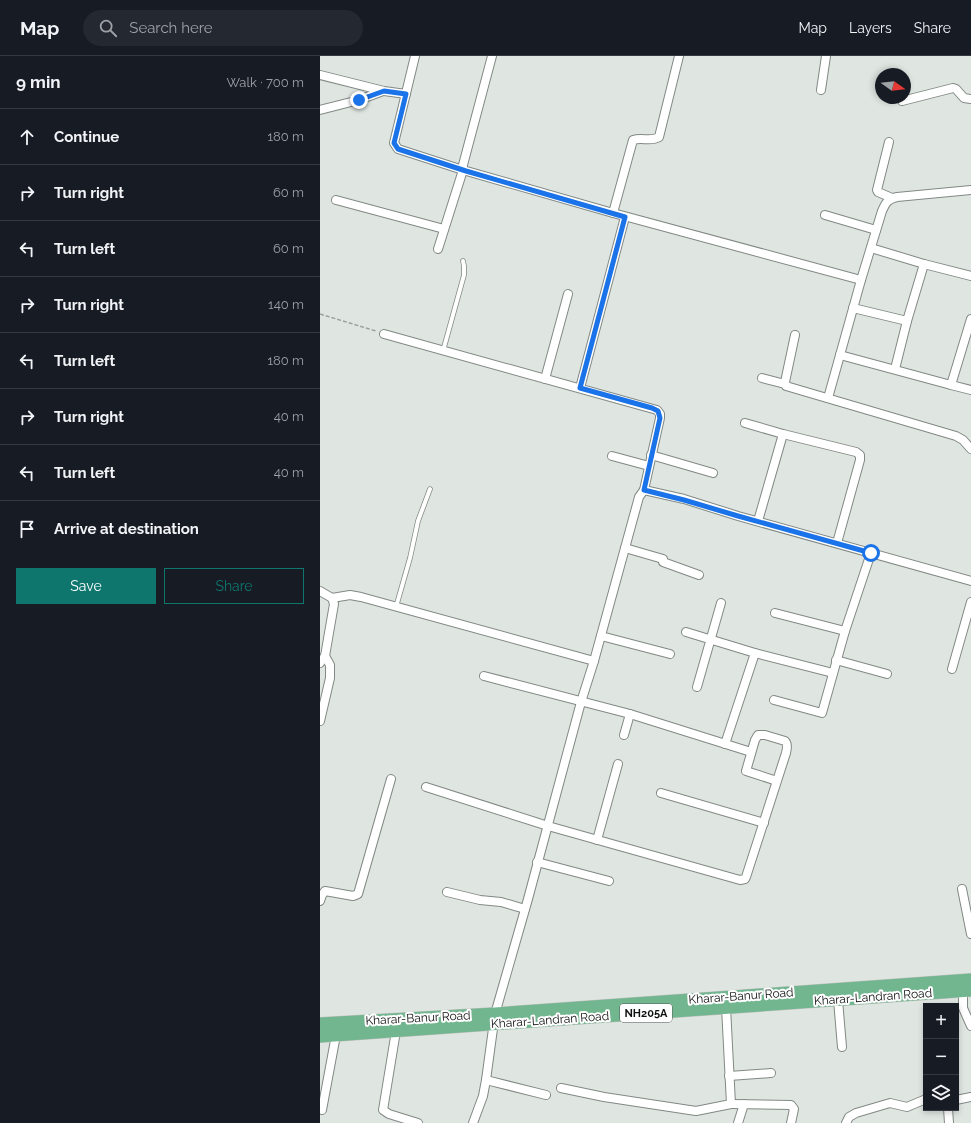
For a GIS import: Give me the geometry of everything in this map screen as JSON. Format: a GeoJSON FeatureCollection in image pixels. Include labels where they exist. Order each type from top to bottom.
{"type":"FeatureCollection","features":[{"type":"Feature","properties":{"kind":"highway","name":"Kharar-Banur Road"},"geometry":{"type":"LineString","coordinates":[[320,1024],[494,1019],[968,987]]}},
{"type":"Feature","properties":{"kind":"highway","name":"Kharar-Landran Road"},"geometry":{"type":"LineString","coordinates":[[320,1036],[396,1031],[494,1019],[838,1000],[968,987]]}},
{"type":"Feature","properties":{"kind":"street"},"geometry":{"type":"LineString","coordinates":[[415,56],[394,143],[398,149],[463,170],[625,217],[861,280]]}},
{"type":"Feature","properties":{"kind":"street"},"geometry":{"type":"LineString","coordinates":[[438,250],[463,170],[463,165],[492,56]]}},
{"type":"Feature","properties":{"kind":"street"},"geometry":{"type":"LineString","coordinates":[[613,213],[633,140],[639,138],[654,140],[659,137],[679,56]]}},
{"type":"Feature","properties":{"kind":"street"},"geometry":{"type":"LineString","coordinates":[[821,90],[826,56]]}},
{"type":"Feature","properties":{"kind":"street"},"geometry":{"type":"LineString","coordinates":[[320,75],[384,91],[406,94]]}},
{"type":"Feature","properties":{"kind":"street"},"geometry":{"type":"LineString","coordinates":[[911,99],[953,88],[956,89],[964,98],[971,99]]}},
{"type":"Feature","properties":{"kind":"street"},"geometry":{"type":"LineString","coordinates":[[320,110],[359,100],[384,91]]}},
{"type":"Feature","properties":{"kind":"street"},"geometry":{"type":"LineString","coordinates":[[889,142],[877,190],[878,192],[892,198],[971,190]]}},
{"type":"Feature","properties":{"kind":"street"},"geometry":{"type":"LineString","coordinates":[[828,398],[876,230],[885,205],[892,198]]}},
{"type":"Feature","properties":{"kind":"street"},"geometry":{"type":"LineString","coordinates":[[336,200],[444,229]]}},
{"type":"Feature","properties":{"kind":"street"},"geometry":{"type":"LineString","coordinates":[[825,215],[876,230]]}},
{"type":"Feature","properties":{"kind":"street"},"geometry":{"type":"LineString","coordinates":[[580,388],[625,217]]}},
{"type":"Feature","properties":{"kind":"street"},"geometry":{"type":"LineString","coordinates":[[871,248],[971,276]]}},
{"type":"Feature","properties":{"kind":"street"},"geometry":{"type":"LineString","coordinates":[[895,369],[907,321],[924,264]]}},
{"type":"Feature","properties":{"kind":"street"},"geometry":{"type":"LineString","coordinates":[[545,379],[568,294]]}},
{"type":"Feature","properties":{"kind":"street"},"geometry":{"type":"LineString","coordinates":[[853,308],[907,321]]}},
{"type":"Feature","properties":{"kind":"street"},"geometry":{"type":"LineString","coordinates":[[951,385],[971,318]]}},
{"type":"Feature","properties":{"kind":"street"},"geometry":{"type":"LineString","coordinates":[[384,334],[652,408],[658,411],[660,418],[644,490],[638,497],[601,636],[581,702],[494,1019],[486,1080],[474,1123]]}},
{"type":"Feature","properties":{"kind":"street"},"geometry":{"type":"LineString","coordinates":[[785,384],[795,335]]}},
{"type":"Feature","properties":{"kind":"street"},"geometry":{"type":"LineString","coordinates":[[840,355],[971,390]]}},
{"type":"Feature","properties":{"kind":"street"},"geometry":{"type":"LineString","coordinates":[[762,378],[956,436],[963,440],[971,449]]}},
{"type":"Feature","properties":{"kind":"street"},"geometry":{"type":"LineString","coordinates":[[745,422],[783,434],[856,452],[860,455],[860,460],[837,543]]}},
{"type":"Feature","properties":{"kind":"street"},"geometry":{"type":"LineString","coordinates":[[758,521],[783,434]]}},
{"type":"Feature","properties":{"kind":"street"},"geometry":{"type":"LineString","coordinates":[[651,455],[713,473]]}},
{"type":"Feature","properties":{"kind":"street"},"geometry":{"type":"LineString","coordinates":[[612,456],[649,466]]}},
{"type":"Feature","properties":{"kind":"street"},"geometry":{"type":"LineString","coordinates":[[644,490],[971,581]]}},
{"type":"Feature","properties":{"kind":"street"},"geometry":{"type":"LineString","coordinates":[[625,548],[663,559],[662,562],[698,575]]}},
{"type":"Feature","properties":{"kind":"street"},"geometry":{"type":"LineString","coordinates":[[774,700],[822,713],[836,660],[871,553]]}},
{"type":"Feature","properties":{"kind":"street"},"geometry":{"type":"LineString","coordinates":[[320,591],[332,598],[354,595],[396,608],[594,661]]}},
{"type":"Feature","properties":{"kind":"street"},"geometry":{"type":"LineString","coordinates":[[320,720],[330,678],[330,665],[322,660],[334,609],[332,598]]}},
{"type":"Feature","properties":{"kind":"street"},"geometry":{"type":"LineString","coordinates":[[952,669],[971,602]]}},
{"type":"Feature","properties":{"kind":"street"},"geometry":{"type":"LineString","coordinates":[[697,687],[721,603]]}},
{"type":"Feature","properties":{"kind":"street"},"geometry":{"type":"LineString","coordinates":[[775,613],[845,631]]}},
{"type":"Feature","properties":{"kind":"street"},"geometry":{"type":"LineString","coordinates":[[686,632],[755,653],[833,673]]}},
{"type":"Feature","properties":{"kind":"street"},"geometry":{"type":"LineString","coordinates":[[601,636],[670,654]]}},
{"type":"Feature","properties":{"kind":"street"},"geometry":{"type":"LineString","coordinates":[[725,744],[755,653]]}},
{"type":"Feature","properties":{"kind":"street"},"geometry":{"type":"LineString","coordinates":[[836,660],[887,674]]}},
{"type":"Feature","properties":{"kind":"street"},"geometry":{"type":"LineString","coordinates":[[484,676],[630,714],[751,752]]}},
{"type":"Feature","properties":{"kind":"street"},"geometry":{"type":"LineString","coordinates":[[624,735],[630,714]]}},
{"type":"Feature","properties":{"kind":"street"},"geometry":{"type":"LineString","coordinates":[[426,787],[548,826],[742,880],[746,877],[764,823],[787,749],[786,742],[777,738],[758,735],[755,740],[746,771],[777,781]]}},
{"type":"Feature","properties":{"kind":"street"},"geometry":{"type":"LineString","coordinates":[[597,840],[618,764]]}},
{"type":"Feature","properties":{"kind":"street"},"geometry":{"type":"LineString","coordinates":[[320,901],[325,891],[353,896],[358,894],[391,779]]}},
{"type":"Feature","properties":{"kind":"street"},"geometry":{"type":"LineString","coordinates":[[661,793],[764,823]]}},
{"type":"Feature","properties":{"kind":"street"},"geometry":{"type":"LineString","coordinates":[[537,862],[610,881]]}},
{"type":"Feature","properties":{"kind":"street"},"geometry":{"type":"LineString","coordinates":[[962,889],[971,934]]}},
{"type":"Feature","properties":{"kind":"street"},"geometry":{"type":"LineString","coordinates":[[447,892],[480,900],[501,902],[525,909]]}},
{"type":"Feature","properties":{"kind":"street"},"geometry":{"type":"LineString","coordinates":[[968,987],[963,1008],[971,1026]]}},
{"type":"Feature","properties":{"kind":"street"},"geometry":{"type":"LineString","coordinates":[[838,1000],[842,1047]]}},
{"type":"Feature","properties":{"kind":"street"},"geometry":{"type":"LineString","coordinates":[[726,1007],[731,1104]]}},
{"type":"Feature","properties":{"kind":"street"},"geometry":{"type":"LineString","coordinates":[[396,1031],[383,1110],[389,1114],[418,1123]]}},
{"type":"Feature","properties":{"kind":"street"},"geometry":{"type":"LineString","coordinates":[[322,1110],[336,1035]]}},
{"type":"Feature","properties":{"kind":"street"},"geometry":{"type":"LineString","coordinates":[[729,1076],[771,1074]]}},
{"type":"Feature","properties":{"kind":"street"},"geometry":{"type":"LineString","coordinates":[[486,1080],[546,1095]]}},
{"type":"Feature","properties":{"kind":"street"},"geometry":{"type":"LineString","coordinates":[[561,1088],[604,1097],[696,1110],[731,1104],[791,1105],[794,1109],[791,1123]]}},
{"type":"Feature","properties":{"kind":"street"},"geometry":{"type":"LineString","coordinates":[[959,1100],[971,1098]]}},
{"type":"Feature","properties":{"kind":"street"},"geometry":{"type":"LineString","coordinates":[[846,1123],[849,1117],[856,1112],[890,1103],[907,1107],[923,1100]]}},
{"type":"Feature","properties":{"kind":"street"},"geometry":{"type":"LineString","coordinates":[[738,1123],[744,1104]]}},
{"type":"Feature","properties":{"kind":"street"},"geometry":{"type":"LineString","coordinates":[[948,1111],[949,1123]]}},
{"type":"Feature","properties":{"kind":"lane"},"geometry":{"type":"LineString","coordinates":[[443,351],[463,281],[465,269],[463,261]]}},
{"type":"Feature","properties":{"kind":"lane"},"geometry":{"type":"LineString","coordinates":[[396,608],[410,558],[418,521],[430,489]]}},
{"type":"Feature","properties":{"kind":"path"},"geometry":{"type":"LineString","coordinates":[[320,314],[384,334]]}},
{"type":"Feature","properties":{"kind":"route"},"geometry":{"type":"LineString","coordinates":[[359,100],[384,91],[406,94],[394,143],[398,149],[466,171],[625,217],[580,388],[652,408],[660,414],[644,490],[871,553]]}}]}
